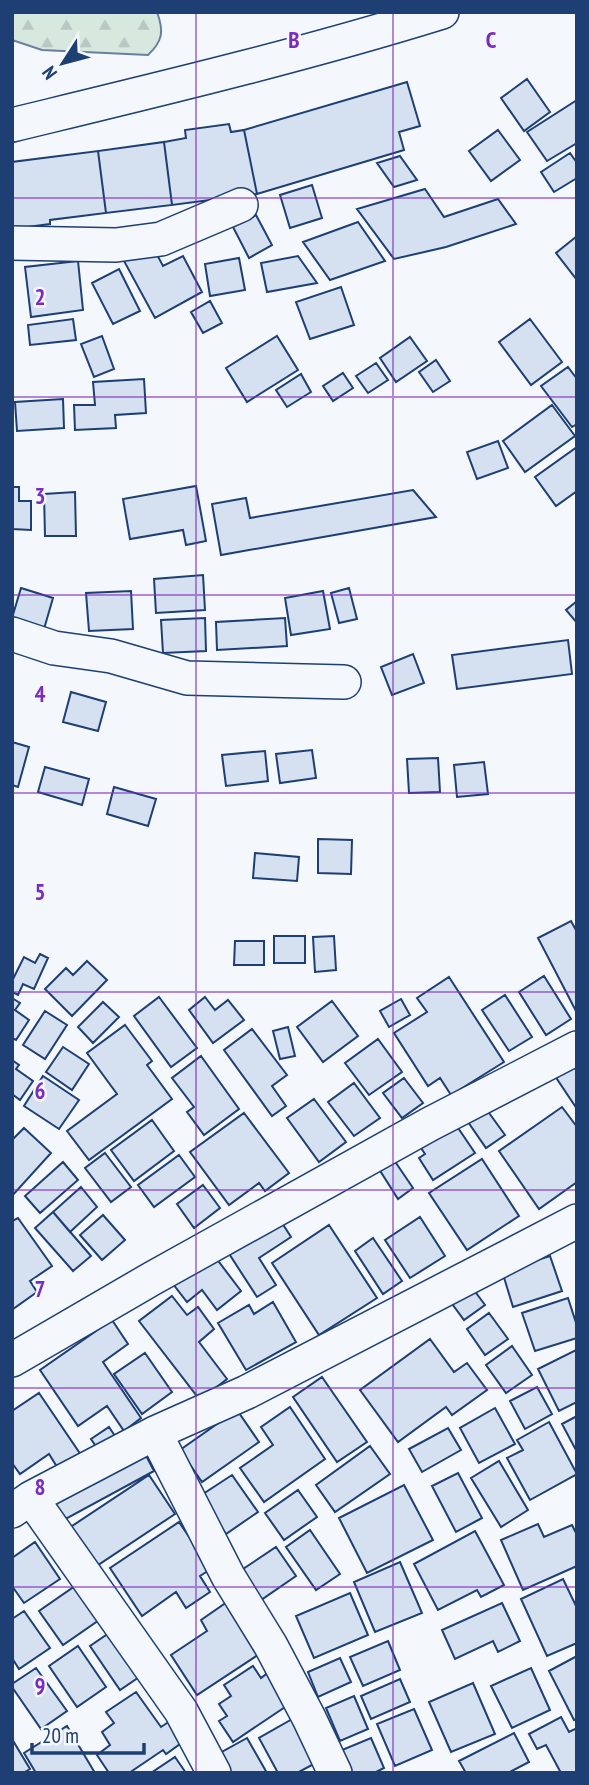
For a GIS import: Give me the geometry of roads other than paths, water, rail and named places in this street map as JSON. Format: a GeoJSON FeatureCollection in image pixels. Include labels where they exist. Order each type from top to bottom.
{"type":"FeatureCollection","features":[{"type":"Feature","properties":{"kind":"street"},"geometry":{"type":"LineString","coordinates":[[12,125],[184,84],[380,22],[442,12]]}},
{"type":"Feature","properties":{"kind":"street"},"geometry":{"type":"LineString","coordinates":[[12,243],[116,245],[160,239],[241,205]]}},
{"type":"Feature","properties":{"kind":"street"},"geometry":{"type":"LineString","coordinates":[[12,634],[54,648],[111,656],[187,678],[344,682]]}},
{"type":"Feature","properties":{"kind":"street"},"geometry":{"type":"LineString","coordinates":[[12,1360],[430,1124],[577,1048]]}},
{"type":"Feature","properties":{"kind":"street"},"geometry":{"type":"LineString","coordinates":[[215,1773],[181,1711],[22,1504],[155,1433],[247,1392],[577,1221]]}},
{"type":"Feature","properties":{"kind":"street"},"geometry":{"type":"LineString","coordinates":[[155,1433],[228,1576],[271,1646],[303,1706],[335,1773]]}}]}
